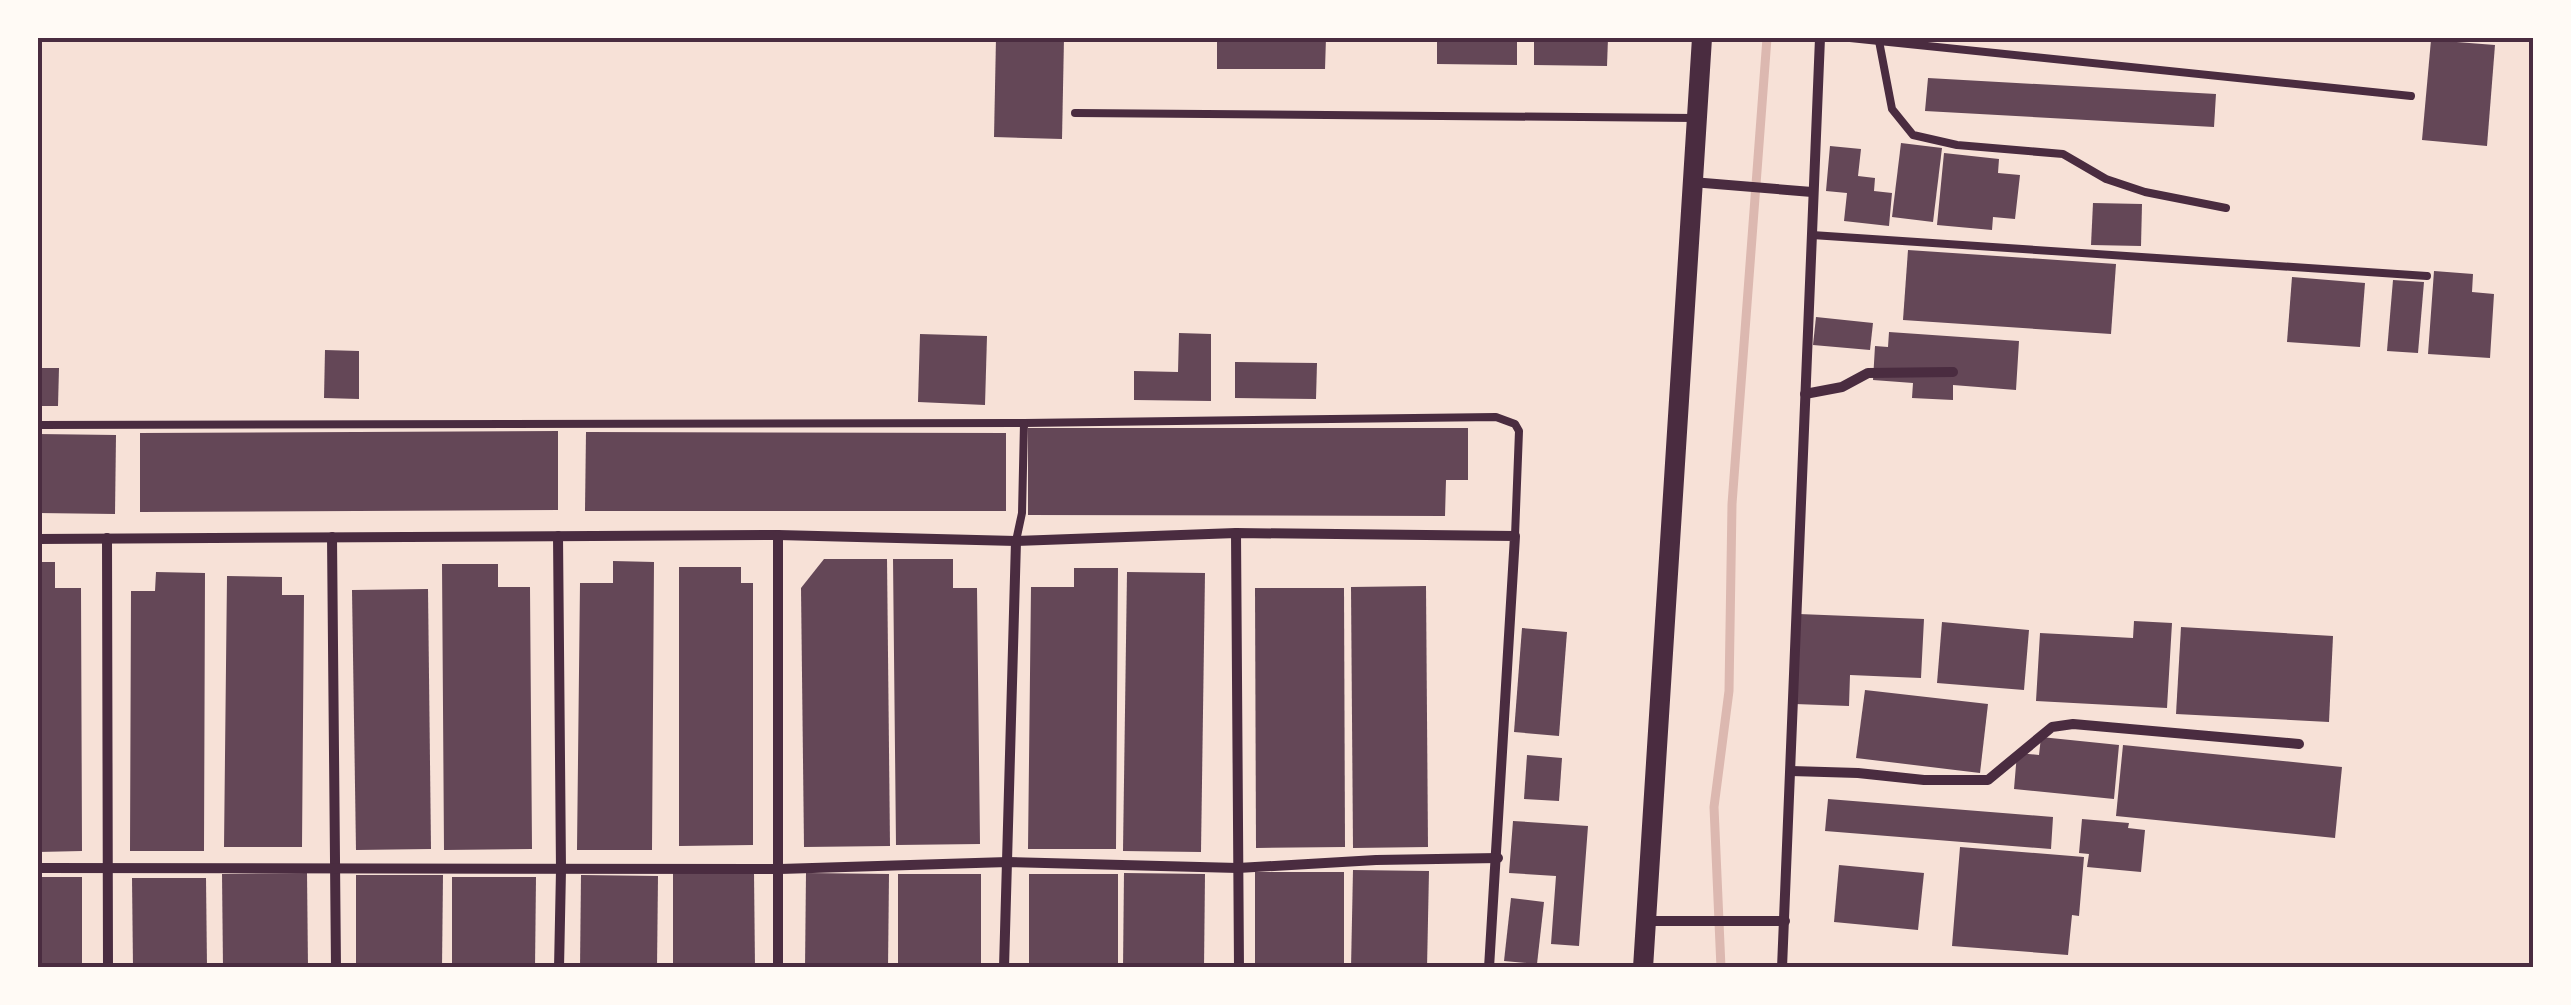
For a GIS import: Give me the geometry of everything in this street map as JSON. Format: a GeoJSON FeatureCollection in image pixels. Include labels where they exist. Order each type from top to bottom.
{"type":"FeatureCollection","features":[{"type":"Feature","properties":{"kind":"main road"},"geometry":{"type":"LineString","coordinates":[[1643,968],[1702,38]]}},
{"type":"Feature","properties":{"kind":"street"},"geometry":{"type":"LineString","coordinates":[[1782,968],[1820,38]]}},
{"type":"Feature","properties":{"kind":"street"},"geometry":{"type":"LineString","coordinates":[[1691,182],[1812,192]]}},
{"type":"Feature","properties":{"kind":"street"},"geometry":{"type":"LineString","coordinates":[[1805,394],[1842,387],[1868,373],[1952,372]]}},
{"type":"Feature","properties":{"kind":"street"},"geometry":{"type":"LineString","coordinates":[[1236,534],[1239,968]]}},
{"type":"Feature","properties":{"kind":"street"},"geometry":{"type":"LineString","coordinates":[[38,538],[778,536],[1016,541],[1236,534],[1515,536],[1489,968]]}},
{"type":"Feature","properties":{"kind":"street"},"geometry":{"type":"LineString","coordinates":[[558,536],[559,968]]}},
{"type":"Feature","properties":{"kind":"street"},"geometry":{"type":"LineString","coordinates":[[778,536],[778,968]]}},
{"type":"Feature","properties":{"kind":"street"},"geometry":{"type":"LineString","coordinates":[[332,537],[336,968]]}},
{"type":"Feature","properties":{"kind":"street"},"geometry":{"type":"LineString","coordinates":[[107,538],[108,968]]}},
{"type":"Feature","properties":{"kind":"street"},"geometry":{"type":"LineString","coordinates":[[1004,968],[1016,541]]}},
{"type":"Feature","properties":{"kind":"street"},"geometry":{"type":"LineString","coordinates":[[1791,771],[1988,780],[2052,728],[2073,724],[2298,744]]}},
{"type":"Feature","properties":{"kind":"street"},"geometry":{"type":"LineString","coordinates":[[38,868],[780,869],[1008,862],[1238,868],[1498,858]]}},
{"type":"Feature","properties":{"kind":"street"},"geometry":{"type":"LineString","coordinates":[[1646,922],[1785,922]]}},
{"type":"Feature","properties":{"kind":"lane"},"geometry":{"type":"LineString","coordinates":[[1850,38],[2412,96]]}},
{"type":"Feature","properties":{"kind":"lane"},"geometry":{"type":"LineString","coordinates":[[1879,41],[1892,109],[1913,136],[1957,145],[2064,154],[2106,178],[2145,192],[2226,208]]}},
{"type":"Feature","properties":{"kind":"lane"},"geometry":{"type":"LineString","coordinates":[[1075,113],[1695,118]]}},
{"type":"Feature","properties":{"kind":"lane"},"geometry":{"type":"LineString","coordinates":[[1812,235],[2428,276]]}},
{"type":"Feature","properties":{"kind":"lane"},"geometry":{"type":"LineString","coordinates":[[38,425],[1024,424],[1506,419],[1519,431],[1515,536]]}},
{"type":"Feature","properties":{"kind":"lane"},"geometry":{"type":"LineString","coordinates":[[1016,541],[1022,513],[1024,424]]}},
{"type":"Feature","properties":{"kind":"building"},"geometry":{"type":"Polygon","coordinates":[[[996,38],[1064,38],[1062,139],[994,137],[996,38]]]}},
{"type":"Feature","properties":{"kind":"building"},"geometry":{"type":"Polygon","coordinates":[[[1217,38],[1326,38],[1325,69],[1217,69],[1217,38]]]}},
{"type":"Feature","properties":{"kind":"building"},"geometry":{"type":"Polygon","coordinates":[[[1437,38],[1517,38],[1517,65],[1437,64],[1437,38]]]}},
{"type":"Feature","properties":{"kind":"building"},"geometry":{"type":"Polygon","coordinates":[[[1534,38],[1608,38],[1607,66],[1534,65],[1534,38]]]}},
{"type":"Feature","properties":{"kind":"building"},"geometry":{"type":"Polygon","coordinates":[[[2431,40],[2495,45],[2487,146],[2422,140],[2431,40]]]}},
{"type":"Feature","properties":{"kind":"building"},"geometry":{"type":"Polygon","coordinates":[[[1928,78],[2216,94],[2214,127],[1925,111],[1928,78]]]}},
{"type":"Feature","properties":{"kind":"building"},"geometry":{"type":"Polygon","coordinates":[[[1901,143],[1942,148],[1933,222],[1892,217],[1901,143]]]}},
{"type":"Feature","properties":{"kind":"building"},"geometry":{"type":"Polygon","coordinates":[[[1830,146],[1861,149],[1858,176],[1875,178],[1874,191],[1892,193],[1889,226],[1844,221],[1847,193],[1826,191],[1830,146]]]}},
{"type":"Feature","properties":{"kind":"building"},"geometry":{"type":"Polygon","coordinates":[[[1944,153],[1999,159],[1998,173],[2020,175],[2015,219],[1993,217],[1992,230],[1937,225],[1944,153]]]}},
{"type":"Feature","properties":{"kind":"building"},"geometry":{"type":"Polygon","coordinates":[[[2093,203],[2142,204],[2141,246],[2091,245],[2093,203]]]}},
{"type":"Feature","properties":{"kind":"building"},"geometry":{"type":"Polygon","coordinates":[[[1908,250],[2116,264],[2111,334],[1903,320],[1908,250]]]}},
{"type":"Feature","properties":{"kind":"building"},"geometry":{"type":"Polygon","coordinates":[[[2434,271],[2473,274],[2472,292],[2494,294],[2490,358],[2428,354],[2434,271]]]}},
{"type":"Feature","properties":{"kind":"building"},"geometry":{"type":"Polygon","coordinates":[[[2292,277],[2365,283],[2360,347],[2287,342],[2292,277]]]}},
{"type":"Feature","properties":{"kind":"building"},"geometry":{"type":"Polygon","coordinates":[[[2393,280],[2424,282],[2418,353],[2387,351],[2393,280]]]}},
{"type":"Feature","properties":{"kind":"building"},"geometry":{"type":"Polygon","coordinates":[[[1816,317],[1873,323],[1870,350],[1813,345],[1816,317]]]}},
{"type":"Feature","properties":{"kind":"building"},"geometry":{"type":"Polygon","coordinates":[[[1889,332],[2019,341],[2016,390],[1953,385],[1953,400],[1912,398],[1913,383],[1873,380],[1875,346],[1888,347],[1889,332]]]}},
{"type":"Feature","properties":{"kind":"building"},"geometry":{"type":"Polygon","coordinates":[[[1179,333],[1211,334],[1211,401],[1134,400],[1134,371],[1178,372],[1179,333]]]}},
{"type":"Feature","properties":{"kind":"building"},"geometry":{"type":"Polygon","coordinates":[[[920,334],[987,336],[985,405],[918,402],[920,334]]]}},
{"type":"Feature","properties":{"kind":"building"},"geometry":{"type":"Polygon","coordinates":[[[325,350],[359,351],[359,399],[324,398],[325,350]]]}},
{"type":"Feature","properties":{"kind":"building"},"geometry":{"type":"Polygon","coordinates":[[[1235,362],[1317,363],[1316,399],[1235,398],[1235,362]]]}},
{"type":"Feature","properties":{"kind":"building"},"geometry":{"type":"Polygon","coordinates":[[[38,368],[59,368],[58,406],[38,406],[38,368]]]}},
{"type":"Feature","properties":{"kind":"building"},"geometry":{"type":"Polygon","coordinates":[[[1028,428],[1468,428],[1468,480],[1446,480],[1445,516],[1028,515],[1028,428]]]}},
{"type":"Feature","properties":{"kind":"building"},"geometry":{"type":"Polygon","coordinates":[[[558,431],[558,510],[140,512],[140,433],[558,431]]]}},
{"type":"Feature","properties":{"kind":"building"},"geometry":{"type":"Polygon","coordinates":[[[586,432],[1006,433],[1006,511],[585,511],[586,432]]]}},
{"type":"Feature","properties":{"kind":"building"},"geometry":{"type":"Polygon","coordinates":[[[38,434],[116,435],[115,514],[38,513],[38,434]]]}},
{"type":"Feature","properties":{"kind":"building"},"geometry":{"type":"Polygon","coordinates":[[[824,559],[887,559],[890,846],[804,847],[801,588],[824,559]]]}},
{"type":"Feature","properties":{"kind":"building"},"geometry":{"type":"Polygon","coordinates":[[[893,559],[953,559],[953,588],[977,588],[980,844],[896,845],[893,559]]]}},
{"type":"Feature","properties":{"kind":"building"},"geometry":{"type":"Polygon","coordinates":[[[613,561],[654,562],[652,850],[577,850],[580,583],[613,583],[613,561]]]}},
{"type":"Feature","properties":{"kind":"building"},"geometry":{"type":"Polygon","coordinates":[[[38,562],[55,562],[55,588],[81,588],[82,851],[38,852],[38,562]]]}},
{"type":"Feature","properties":{"kind":"building"},"geometry":{"type":"Polygon","coordinates":[[[442,564],[498,564],[498,587],[530,587],[532,849],[444,850],[442,564]]]}},
{"type":"Feature","properties":{"kind":"building"},"geometry":{"type":"Polygon","coordinates":[[[679,567],[741,567],[741,583],[753,583],[753,845],[679,846],[679,567]]]}},
{"type":"Feature","properties":{"kind":"building"},"geometry":{"type":"Polygon","coordinates":[[[1074,568],[1118,568],[1116,849],[1028,849],[1031,587],[1074,587],[1074,568]]]}},
{"type":"Feature","properties":{"kind":"building"},"geometry":{"type":"Polygon","coordinates":[[[156,572],[205,573],[204,851],[130,851],[131,591],[155,591],[156,572]]]}},
{"type":"Feature","properties":{"kind":"building"},"geometry":{"type":"Polygon","coordinates":[[[1127,572],[1205,573],[1201,852],[1123,851],[1127,572]]]}},
{"type":"Feature","properties":{"kind":"building"},"geometry":{"type":"Polygon","coordinates":[[[227,576],[282,577],[282,595],[304,595],[302,847],[224,847],[227,576]]]}},
{"type":"Feature","properties":{"kind":"building"},"geometry":{"type":"Polygon","coordinates":[[[1426,586],[1428,847],[1353,848],[1351,587],[1426,586]]]}},
{"type":"Feature","properties":{"kind":"building"},"geometry":{"type":"Polygon","coordinates":[[[1255,588],[1344,588],[1345,847],[1256,848],[1255,588]]]}},
{"type":"Feature","properties":{"kind":"building"},"geometry":{"type":"Polygon","coordinates":[[[428,589],[431,849],[356,850],[352,590],[428,589]]]}},
{"type":"Feature","properties":{"kind":"building"},"geometry":{"type":"Polygon","coordinates":[[[1799,614],[1924,619],[1921,678],[1850,675],[1849,706],[1795,704],[1799,614]]]}},
{"type":"Feature","properties":{"kind":"building"},"geometry":{"type":"Polygon","coordinates":[[[2134,621],[2172,623],[2167,708],[2036,701],[2040,633],[2133,638],[2134,621]]]}},
{"type":"Feature","properties":{"kind":"building"},"geometry":{"type":"Polygon","coordinates":[[[1942,622],[2029,630],[2024,690],[1937,683],[1942,622]]]}},
{"type":"Feature","properties":{"kind":"building"},"geometry":{"type":"Polygon","coordinates":[[[2181,627],[2333,636],[2329,722],[2176,714],[2181,627]]]}},
{"type":"Feature","properties":{"kind":"building"},"geometry":{"type":"Polygon","coordinates":[[[1522,628],[1567,632],[1559,736],[1514,732],[1522,628]]]}},
{"type":"Feature","properties":{"kind":"building"},"geometry":{"type":"Polygon","coordinates":[[[1865,690],[1988,704],[1980,773],[1856,758],[1865,690]]]}},
{"type":"Feature","properties":{"kind":"building"},"geometry":{"type":"Polygon","coordinates":[[[2041,737],[2119,745],[2114,799],[2014,789],[2017,753],[2039,755],[2041,737]]]}},
{"type":"Feature","properties":{"kind":"building"},"geometry":{"type":"Polygon","coordinates":[[[2123,745],[2342,767],[2335,838],[2116,816],[2123,745]]]}},
{"type":"Feature","properties":{"kind":"building"},"geometry":{"type":"Polygon","coordinates":[[[1527,755],[1562,758],[1559,801],[1524,799],[1527,755]]]}},
{"type":"Feature","properties":{"kind":"building"},"geometry":{"type":"Polygon","coordinates":[[[1828,799],[2053,817],[2051,849],[1825,831],[1828,799]]]}},
{"type":"Feature","properties":{"kind":"building"},"geometry":{"type":"Polygon","coordinates":[[[2082,819],[2129,823],[2128,828],[2145,830],[2141,872],[2087,867],[2089,854],[2079,853],[2082,819]]]}},
{"type":"Feature","properties":{"kind":"building"},"geometry":{"type":"Polygon","coordinates":[[[1513,821],[1588,826],[1579,946],[1551,944],[1556,876],[1509,873],[1513,821]]]}},
{"type":"Feature","properties":{"kind":"building"},"geometry":{"type":"Polygon","coordinates":[[[1960,847],[2084,857],[2079,916],[2072,915],[2068,955],[1952,946],[1960,847]]]}},
{"type":"Feature","properties":{"kind":"building"},"geometry":{"type":"Polygon","coordinates":[[[1839,865],[1924,873],[1918,930],[1834,922],[1839,865]]]}},
{"type":"Feature","properties":{"kind":"building"},"geometry":{"type":"Polygon","coordinates":[[[1353,870],[1429,871],[1427,968],[1351,968],[1353,870]]]}},
{"type":"Feature","properties":{"kind":"building"},"geometry":{"type":"Polygon","coordinates":[[[1255,872],[1344,872],[1344,968],[1255,968],[1255,872]]]}},
{"type":"Feature","properties":{"kind":"building"},"geometry":{"type":"Polygon","coordinates":[[[307,873],[308,968],[223,968],[222,874],[307,873]]]}},
{"type":"Feature","properties":{"kind":"building"},"geometry":{"type":"Polygon","coordinates":[[[673,873],[754,873],[755,968],[673,968],[673,873]]]}},
{"type":"Feature","properties":{"kind":"building"},"geometry":{"type":"Polygon","coordinates":[[[806,873],[889,874],[888,968],[805,968],[806,873]]]}},
{"type":"Feature","properties":{"kind":"building"},"geometry":{"type":"Polygon","coordinates":[[[1124,873],[1205,874],[1204,968],[1123,968],[1124,873]]]}},
{"type":"Feature","properties":{"kind":"building"},"geometry":{"type":"Polygon","coordinates":[[[898,874],[981,874],[981,968],[898,968],[898,874]]]}},
{"type":"Feature","properties":{"kind":"building"},"geometry":{"type":"Polygon","coordinates":[[[1029,874],[1118,874],[1118,968],[1029,968],[1029,874]]]}},
{"type":"Feature","properties":{"kind":"building"},"geometry":{"type":"Polygon","coordinates":[[[356,875],[443,875],[442,968],[356,968],[356,875]]]}},
{"type":"Feature","properties":{"kind":"building"},"geometry":{"type":"Polygon","coordinates":[[[581,875],[658,876],[657,968],[580,968],[581,875]]]}},
{"type":"Feature","properties":{"kind":"building"},"geometry":{"type":"Polygon","coordinates":[[[38,877],[82,877],[82,968],[38,968],[38,877]]]}},
{"type":"Feature","properties":{"kind":"building"},"geometry":{"type":"Polygon","coordinates":[[[452,877],[536,877],[535,968],[452,968],[452,877]]]}},
{"type":"Feature","properties":{"kind":"building"},"geometry":{"type":"Polygon","coordinates":[[[132,878],[206,878],[207,968],[133,968],[132,878]]]}},
{"type":"Feature","properties":{"kind":"building"},"geometry":{"type":"Polygon","coordinates":[[[1511,898],[1544,902],[1537,964],[1504,961],[1511,898]]]}},
{"type":"Feature","properties":{"kind":"waterway"},"geometry":{"type":"LineString","coordinates":[[1721,968],[1714,807],[1729,691],[1732,504],[1767,38]]}}]}
